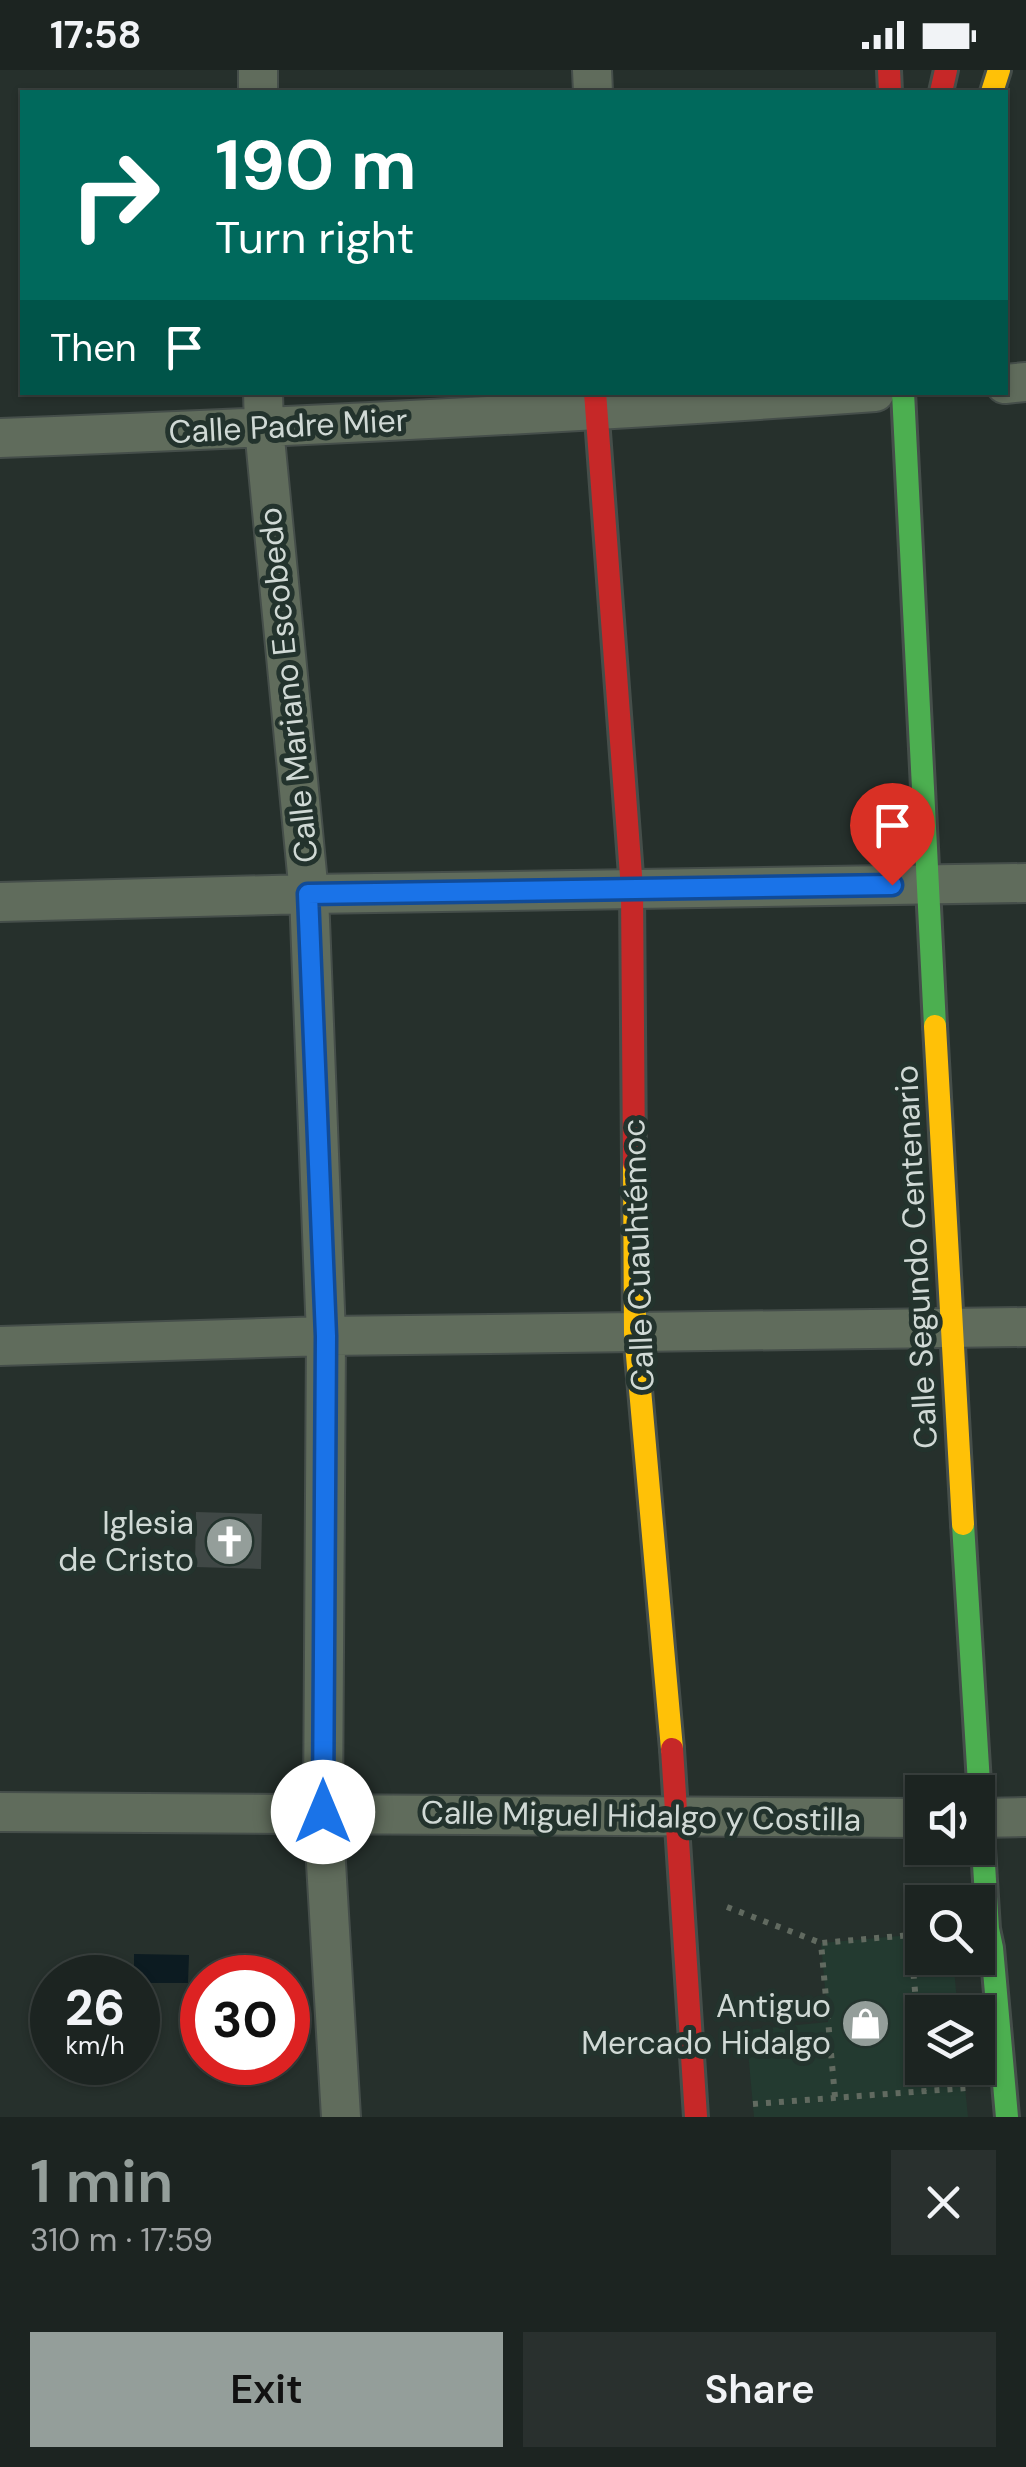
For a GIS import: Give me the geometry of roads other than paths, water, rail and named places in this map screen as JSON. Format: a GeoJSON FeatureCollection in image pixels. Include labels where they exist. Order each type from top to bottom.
{"type":"FeatureCollection","features":[{"type":"Feature","properties":{"kind":"street","name":"Calle Padre Mier"},"geometry":{"type":"LineString","coordinates":[[0,438],[263,410],[791,395]]}},
{"type":"Feature","properties":{"kind":"street","name":"Calle Segundo Centenario"},"geometry":{"type":"LineString","coordinates":[[903,395],[977,1775]]}},
{"type":"Feature","properties":{"kind":"street","name":"Calle Cuauhtémoc"},"geometry":{"type":"LineString","coordinates":[[595,402],[632,889],[636,1333],[678,1817],[696,2117]]}},
{"type":"Feature","properties":{"kind":"street","name":"Calle Mariano Escobedo"},"geometry":{"type":"LineString","coordinates":[[263,410],[308,894],[326,1336],[323,1812],[340,2117]]}},
{"type":"Feature","properties":{"kind":"street"},"geometry":{"type":"LineString","coordinates":[[0,902],[1026,883]]}},
{"type":"Feature","properties":{"kind":"street"},"geometry":{"type":"LineString","coordinates":[[0,1346],[326,1336],[1026,1327]]}},
{"type":"Feature","properties":{"kind":"street","name":"Calle Miguel Hidalgo y Costilla"},"geometry":{"type":"LineString","coordinates":[[0,1812],[905,1818]]}},
{"type":"Feature","properties":{"kind":"street"},"geometry":{"type":"LineString","coordinates":[[995,1818],[1026,1818]]}},
{"type":"Feature","properties":{"kind":"street","name":"Calle Segundo Centenario"},"geometry":{"type":"LineString","coordinates":[[983,1865],[1007,2117]]}},
{"type":"Feature","properties":{"kind":"place","name":"Iglesia de Cristo"},"geometry":{"type":"Point","coordinates":[229,1541]}},
{"type":"Feature","properties":{"kind":"place","name":"Antiguo Mercado Hidalgo"},"geometry":{"type":"Point","coordinates":[866,2024]}}]}
